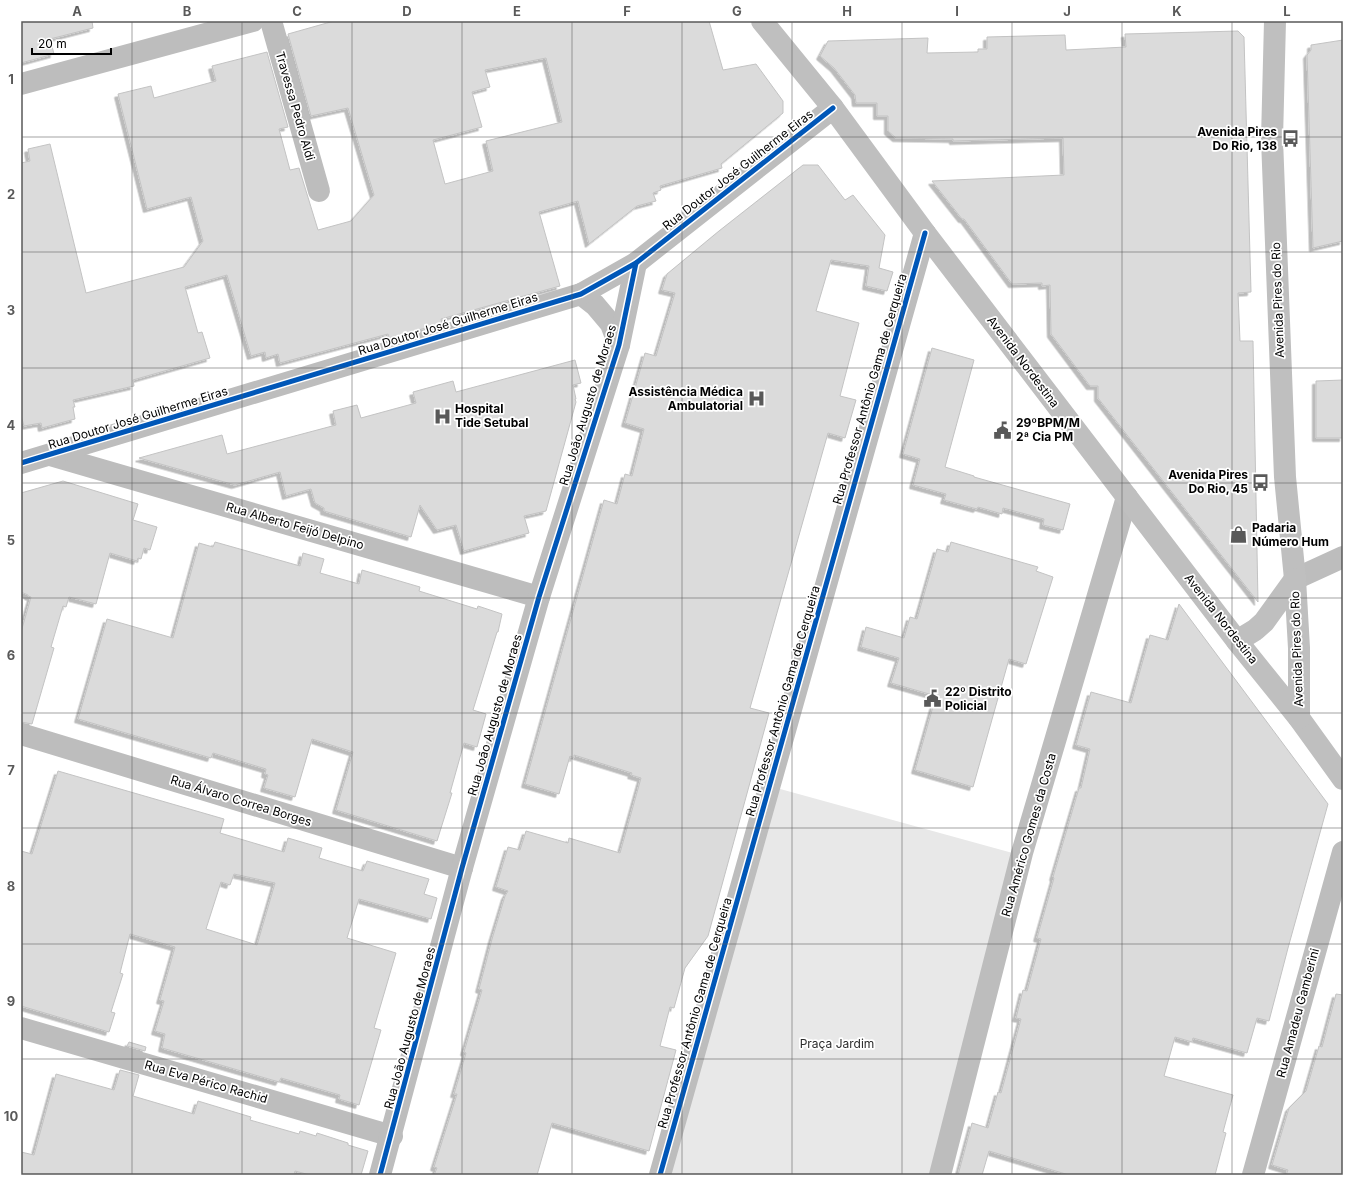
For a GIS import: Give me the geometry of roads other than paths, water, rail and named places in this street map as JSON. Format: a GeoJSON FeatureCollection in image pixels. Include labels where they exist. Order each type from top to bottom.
{"type":"FeatureCollection","features":[{"type":"Feature","properties":{"kind":"main road","name":"Avenida Nordestina"},"geometry":{"type":"LineString","coordinates":[[762,21],[833,108],[925,233],[1237,641],[1299,718],[1343,779]]}},
{"type":"Feature","properties":{"kind":"main road","name":"Avenida Pires do Rio"},"geometry":{"type":"LineString","coordinates":[[1275,21],[1272,138],[1285,477],[1300,648],[1299,718]]}},
{"type":"Feature","properties":{"kind":"main road","name":"Avenida Pires do Rio"},"geometry":{"type":"LineString","coordinates":[[1237,641],[1255,630],[1264,622],[1295,579]]}},
{"type":"Feature","properties":{"kind":"street"},"geometry":{"type":"LineString","coordinates":[[21,84],[253,21]]}},
{"type":"Feature","properties":{"kind":"street","name":"Travessa Pedro Aldi"},"geometry":{"type":"LineString","coordinates":[[271,21],[319,191]]}},
{"type":"Feature","properties":{"kind":"street","name":"Rua Doutor José Guilherme Eiras"},"geometry":{"type":"LineString","coordinates":[[21,463],[581,294],[636,263],[833,108]]}},
{"type":"Feature","properties":{"kind":"street","name":"Rua Professor Antônio Gama de Cerqueira"},"geometry":{"type":"LineString","coordinates":[[660,1175],[925,233]]}},
{"type":"Feature","properties":{"kind":"street","name":"Rua João Augusto de Moraes"},"geometry":{"type":"LineString","coordinates":[[380,1175],[392,1136],[462,868],[539,598],[619,345],[636,263]]}},
{"type":"Feature","properties":{"kind":"street","name":"Rua João Augusto de Moraes"},"geometry":{"type":"LineString","coordinates":[[581,294],[595,305],[611,324],[619,345]]}},
{"type":"Feature","properties":{"kind":"street","name":"Rua Alberto Feijó Delpino"},"geometry":{"type":"LineString","coordinates":[[50,455],[539,598]]}},
{"type":"Feature","properties":{"kind":"street","name":"Rua Américo Gomes da Costa"},"geometry":{"type":"LineString","coordinates":[[940,1175],[1022,853],[1127,497]]}},
{"type":"Feature","properties":{"kind":"street"},"geometry":{"type":"LineString","coordinates":[[1295,579],[1343,557]]}},
{"type":"Feature","properties":{"kind":"street","name":"Rua Álvaro Correa Borges"},"geometry":{"type":"LineString","coordinates":[[21,734],[462,868]]}},
{"type":"Feature","properties":{"kind":"street","name":"Rua Amadeu Gamberini"},"geometry":{"type":"LineString","coordinates":[[1254,1175],[1343,852]]}},
{"type":"Feature","properties":{"kind":"street","name":"Rua Eva Périco Rachid"},"geometry":{"type":"LineString","coordinates":[[21,1028],[392,1136]]}},
{"type":"Feature","properties":{"kind":"place","name":"Avenida Pires Do Rio, 138"},"geometry":{"type":"Point","coordinates":[1290,139]}},
{"type":"Feature","properties":{"kind":"place","name":"Assistência Médica Ambulatorial"},"geometry":{"type":"Point","coordinates":[756,399]}},
{"type":"Feature","properties":{"kind":"place","name":"Hospital Tide Setubal"},"geometry":{"type":"Point","coordinates":[442,416]}},
{"type":"Feature","properties":{"kind":"place","name":"29ºBPM/M 2ª Cia PM"},"geometry":{"type":"Point","coordinates":[1003,430]}},
{"type":"Feature","properties":{"kind":"place","name":"Avenida Pires Do Rio, 45"},"geometry":{"type":"Point","coordinates":[1261,482]}},
{"type":"Feature","properties":{"kind":"place","name":"Padaria Número Hum"},"geometry":{"type":"Point","coordinates":[1239,535]}},
{"type":"Feature","properties":{"kind":"place","name":"22º Distrito Policial"},"geometry":{"type":"Point","coordinates":[932,699]}},
{"type":"Feature","properties":{"kind":"park label","name":"Praça Jardim"},"geometry":{"type":"Point","coordinates":[837,1044]}}]}
